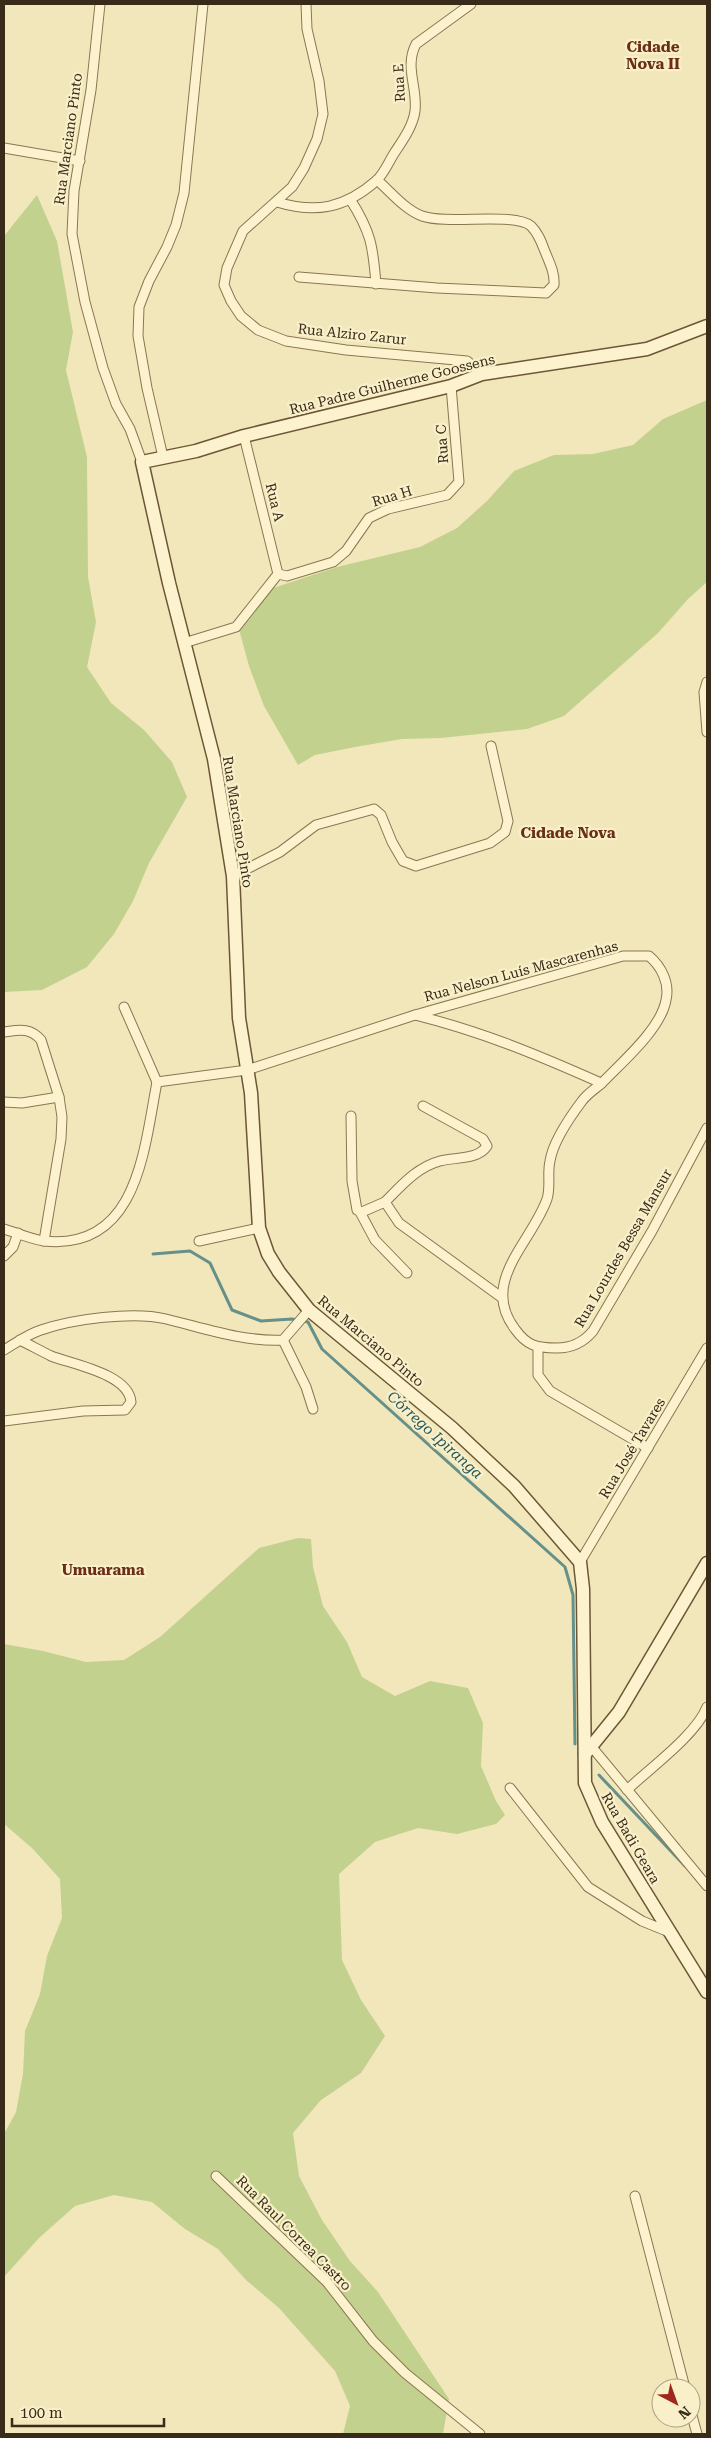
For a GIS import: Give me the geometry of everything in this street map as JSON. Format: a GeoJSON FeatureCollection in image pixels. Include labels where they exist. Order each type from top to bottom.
{"type":"FeatureCollection","features":[{"type":"Feature","properties":{"kind":"street","name":"Rua Marciano Pinto"},"geometry":{"type":"LineString","coordinates":[[100,4],[91,90],[74,191],[72,234],[85,302],[103,368],[142,462],[184,643],[214,759],[233,876],[239,1018],[251,1092],[259,1228],[268,1254],[278,1272],[307,1312],[473,1448],[514,1486],[580,1562]]}},
{"type":"Feature","properties":{"kind":"street"},"geometry":{"type":"LineString","coordinates":[[163,457],[146,388],[138,336],[139,307],[149,281],[176,225],[184,193],[203,4]]}},
{"type":"Feature","properties":{"kind":"street","name":"Rua Alziro Zarur"},"geometry":{"type":"LineString","coordinates":[[306,4],[307,29],[319,81],[323,114],[317,139],[304,168],[292,186],[277,202],[259,215],[243,231],[227,268],[224,285],[230,301],[241,316],[258,330],[286,340],[346,350],[467,361],[482,374]]}},
{"type":"Feature","properties":{"kind":"street","name":"Rua E"},"geometry":{"type":"LineString","coordinates":[[377,180],[406,135],[415,111],[410,71],[411,53],[421,40],[471,4]]}},
{"type":"Feature","properties":{"kind":"street"},"geometry":{"type":"LineString","coordinates":[[4,148],[80,160]]}},
{"type":"Feature","properties":{"kind":"street"},"geometry":{"type":"LineString","coordinates":[[277,202],[310,210],[326,207],[350,199],[377,180],[414,212],[423,216],[524,222],[539,235],[554,275],[554,286],[546,293],[376,284],[299,277]]}},
{"type":"Feature","properties":{"kind":"street"},"geometry":{"type":"LineString","coordinates":[[350,199],[365,223],[372,243],[376,284]]}},
{"type":"Feature","properties":{"kind":"street","name":"Rua Padre Guilherme Goossens"},"geometry":{"type":"LineString","coordinates":[[142,462],[451,386],[482,374],[647,349],[707,326]]}},
{"type":"Feature","properties":{"kind":"street","name":"Rua C"},"geometry":{"type":"LineString","coordinates":[[447,496],[459,482],[451,386]]}},
{"type":"Feature","properties":{"kind":"street","name":"Rua A"},"geometry":{"type":"LineString","coordinates":[[244,436],[278,574]]}},
{"type":"Feature","properties":{"kind":"street","name":"Rua H"},"geometry":{"type":"LineString","coordinates":[[278,574],[288,576],[332,562],[346,551],[369,518],[388,509],[447,496]]}},
{"type":"Feature","properties":{"kind":"street"},"geometry":{"type":"LineString","coordinates":[[184,643],[236,627],[278,574]]}},
{"type":"Feature","properties":{"kind":"street"},"geometry":{"type":"LineString","coordinates":[[707,682],[704,692],[707,732]]}},
{"type":"Feature","properties":{"kind":"street"},"geometry":{"type":"LineString","coordinates":[[233,876],[280,852],[316,825],[374,809],[381,815],[392,842],[403,861],[416,866],[490,843],[505,832],[508,821],[492,746]]}},
{"type":"Feature","properties":{"kind":"street","name":"Rua Nelson Luís Mascarenhas"},"geometry":{"type":"LineString","coordinates":[[157,1082],[248,1070],[415,1015],[624,956],[649,956],[658,964],[664,976],[667,999],[655,1026],[583,1100],[556,1145],[550,1160],[546,1199],[506,1275],[501,1297]]}},
{"type":"Feature","properties":{"kind":"street"},"geometry":{"type":"LineString","coordinates":[[4,1229],[44,1241],[72,1240],[86,1237],[97,1232],[116,1217],[129,1198],[157,1082],[124,1007]]}},
{"type":"Feature","properties":{"kind":"street"},"geometry":{"type":"LineString","coordinates":[[415,1015],[455,1025],[514,1044],[601,1083]]}},
{"type":"Feature","properties":{"kind":"street"},"geometry":{"type":"LineString","coordinates":[[4,1032],[24,1030],[36,1034],[40,1040],[60,1097],[61,1139],[44,1241]]}},
{"type":"Feature","properties":{"kind":"street"},"geometry":{"type":"LineString","coordinates":[[4,1102],[22,1103],[60,1097]]}},
{"type":"Feature","properties":{"kind":"street"},"geometry":{"type":"LineString","coordinates":[[360,1212],[385,1202],[422,1168],[440,1161],[479,1154],[487,1146],[483,1139],[423,1106]]}},
{"type":"Feature","properties":{"kind":"street"},"geometry":{"type":"LineString","coordinates":[[351,1116],[353,1195],[357,1210],[360,1212],[375,1240],[407,1274]]}},
{"type":"Feature","properties":{"kind":"street","name":"Rua Lourdes Bessa Mansur"},"geometry":{"type":"LineString","coordinates":[[538,1348],[567,1348],[579,1343],[593,1331],[652,1230],[707,1128]]}},
{"type":"Feature","properties":{"kind":"street"},"geometry":{"type":"LineString","coordinates":[[385,1202],[399,1223],[501,1297],[506,1318],[529,1343],[538,1348],[538,1375],[550,1391],[648,1448]]}},
{"type":"Feature","properties":{"kind":"street"},"geometry":{"type":"LineString","coordinates":[[199,1241],[259,1228]]}},
{"type":"Feature","properties":{"kind":"street"},"geometry":{"type":"LineString","coordinates":[[4,1256],[14,1246],[18,1234]]}},
{"type":"Feature","properties":{"kind":"street"},"geometry":{"type":"LineString","coordinates":[[283,1340],[307,1312]]}},
{"type":"Feature","properties":{"kind":"street"},"geometry":{"type":"LineString","coordinates":[[4,1350],[39,1330],[134,1314],[164,1318],[244,1338],[283,1340]]}},
{"type":"Feature","properties":{"kind":"street"},"geometry":{"type":"LineString","coordinates":[[4,1421],[83,1411],[125,1410],[131,1402],[125,1388],[97,1370],[52,1356],[20,1340]]}},
{"type":"Feature","properties":{"kind":"street"},"geometry":{"type":"LineString","coordinates":[[283,1340],[306,1387],[312,1409]]}},
{"type":"Feature","properties":{"kind":"street","name":"Rua José Tavares"},"geometry":{"type":"LineString","coordinates":[[580,1562],[707,1348]]}},
{"type":"Feature","properties":{"kind":"street","name":"Rua Badi Geara"},"geometry":{"type":"LineString","coordinates":[[580,1562],[583,1589],[588,1750],[585,1782],[592,1802],[707,1992]]}},
{"type":"Feature","properties":{"kind":"street"},"geometry":{"type":"LineString","coordinates":[[707,1563],[619,1712],[588,1750],[627,1790],[707,1886]]}},
{"type":"Feature","properties":{"kind":"street"},"geometry":{"type":"LineString","coordinates":[[627,1790],[690,1732],[707,1707]]}},
{"type":"Feature","properties":{"kind":"street"},"geometry":{"type":"LineString","coordinates":[[510,1788],[588,1887],[642,1921],[669,1932]]}},
{"type":"Feature","properties":{"kind":"street","name":"Rua Raul Correa Castro"},"geometry":{"type":"LineString","coordinates":[[216,2176],[327,2282],[373,2341],[405,2373],[480,2434]]}},
{"type":"Feature","properties":{"kind":"street"},"geometry":{"type":"LineString","coordinates":[[635,2196],[682,2378]]}},
{"type":"Feature","properties":{"kind":"green space"},"geometry":{"type":"Polygon","coordinates":[[[37,195],[57,241],[73,332],[66,370],[87,457],[88,577],[96,622],[87,667],[111,703],[144,730],[172,762],[187,797],[149,863],[133,901],[114,934],[87,967],[42,990],[4,992],[4,236],[37,195]]]}},
{"type":"Feature","properties":{"kind":"green space"},"geometry":{"type":"Polygon","coordinates":[[[707,400],[707,582],[688,599],[658,633],[564,716],[527,729],[441,738],[402,739],[355,747],[315,755],[298,765],[264,706],[249,666],[237,622],[264,591],[337,567],[420,547],[457,528],[487,501],[514,471],[554,455],[593,454],[633,445],[663,419],[707,400]]]}},
{"type":"Feature","properties":{"kind":"green space"},"geometry":{"type":"Polygon","coordinates":[[[298,1538],[311,1539],[313,1567],[323,1606],[347,1642],[362,1677],[395,1696],[430,1681],[468,1688],[483,1723],[481,1766],[496,1801],[505,1815],[496,1824],[457,1834],[418,1828],[375,1842],[339,1874],[342,1960],[361,2000],[385,2036],[361,2073],[321,2100],[293,2133],[299,2176],[322,2220],[350,2261],[378,2292],[449,2399],[443,2434],[343,2434],[350,2406],[335,2371],[279,2308],[246,2280],[218,2249],[185,2229],[152,2202],[114,2195],[75,2206],[39,2238],[4,2277],[4,2134],[16,2112],[23,2074],[25,2031],[40,1994],[47,1956],[62,1918],[60,1879],[32,1848],[4,1824],[4,1644],[43,1651],[86,1662],[124,1660],[160,1637],[259,1548],[298,1538]]]}},
{"type":"Feature","properties":{"kind":"waterway","name":"Córrego Ipiranga"},"geometry":{"type":"LineString","coordinates":[[153,1254],[190,1251],[210,1263],[232,1310],[261,1321],[292,1319],[308,1322],[322,1349],[565,1567],[573,1595],[575,1744]]}},
{"type":"Feature","properties":{"kind":"waterway","name":"Córrego Ipiranga"},"geometry":{"type":"LineString","coordinates":[[599,1775],[685,1866]]}},
{"type":"Feature","properties":{"kind":"district","name":"Cidade Nova II"},"geometry":{"type":"Point","coordinates":[653,56]}},
{"type":"Feature","properties":{"kind":"district","name":"Cidade Nova"},"geometry":{"type":"Point","coordinates":[568,833]}},
{"type":"Feature","properties":{"kind":"district","name":"Umuarama"},"geometry":{"type":"Point","coordinates":[103,1570]}}]}
